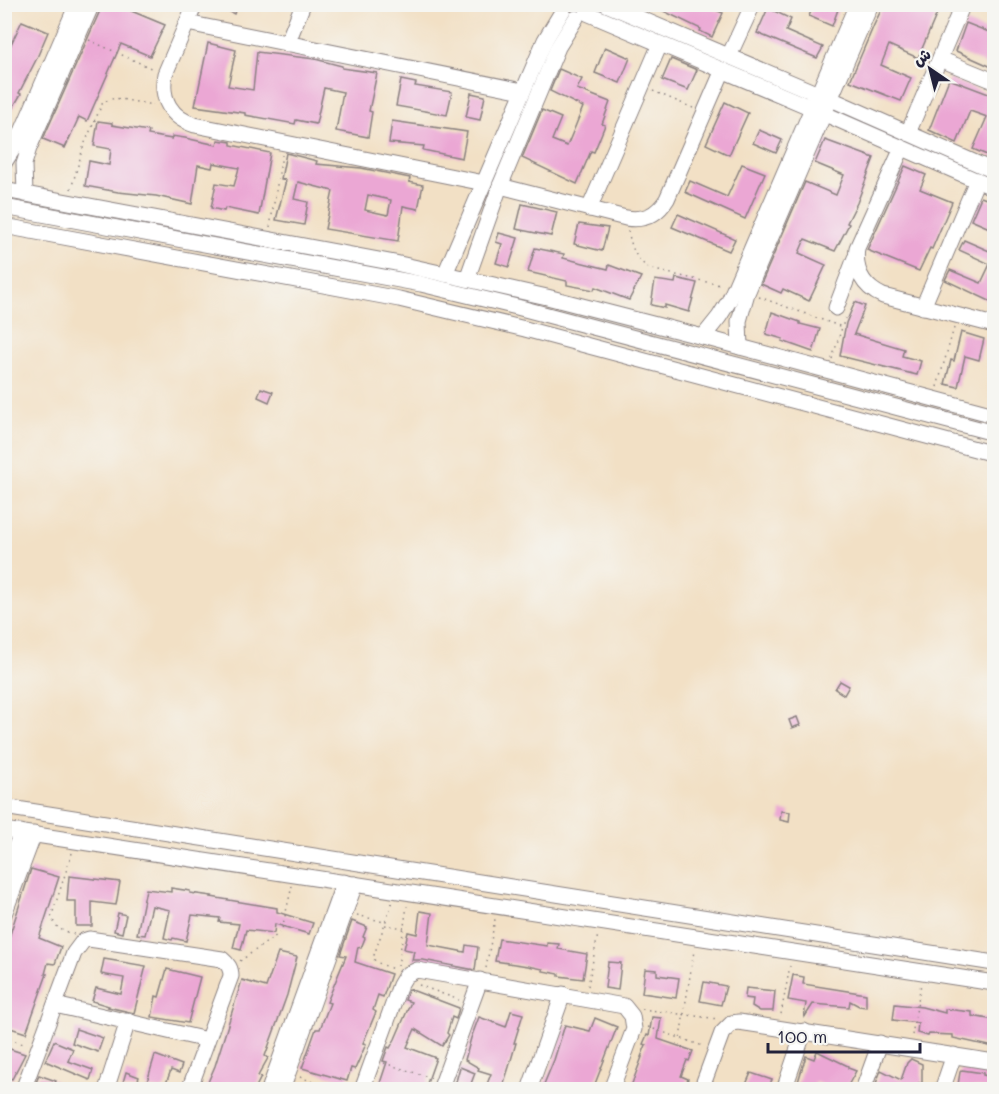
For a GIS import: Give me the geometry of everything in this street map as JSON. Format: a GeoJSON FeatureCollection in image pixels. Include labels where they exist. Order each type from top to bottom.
{"type":"FeatureCollection","features":[{"type":"Feature","properties":{"kind":"street"},"geometry":{"type":"LineString","coordinates":[[4,163],[16,143],[77,4]]}},
{"type":"Feature","properties":{"kind":"street"},"geometry":{"type":"LineString","coordinates":[[25,194],[24,164],[29,148],[92,4]]}},
{"type":"Feature","properties":{"kind":"street"},"geometry":{"type":"LineString","coordinates":[[195,4],[165,74],[163,93],[171,111],[186,122],[484,183]]}},
{"type":"Feature","properties":{"kind":"street"},"geometry":{"type":"LineString","coordinates":[[287,44],[303,4]]}},
{"type":"Feature","properties":{"kind":"street"},"geometry":{"type":"LineString","coordinates":[[606,4],[726,63],[822,104],[908,133],[994,171]]}},
{"type":"Feature","properties":{"kind":"street"},"geometry":{"type":"LineString","coordinates":[[500,186],[626,218],[645,219],[654,214],[662,208],[753,4]]}},
{"type":"Feature","properties":{"kind":"street"},"geometry":{"type":"LineString","coordinates":[[822,104],[857,4]]}},
{"type":"Feature","properties":{"kind":"street"},"geometry":{"type":"LineString","coordinates":[[703,337],[743,285],[822,104],[871,4]]}},
{"type":"Feature","properties":{"kind":"street"},"geometry":{"type":"LineString","coordinates":[[908,133],[963,4]]}},
{"type":"Feature","properties":{"kind":"street"},"geometry":{"type":"LineString","coordinates":[[575,10],[660,44],[726,63]]}},
{"type":"Feature","properties":{"kind":"street"},"geometry":{"type":"LineString","coordinates":[[445,274],[549,32],[575,10]]}},
{"type":"Feature","properties":{"kind":"street"},"geometry":{"type":"LineString","coordinates":[[467,279],[500,186],[575,10]]}},
{"type":"Feature","properties":{"kind":"street"},"geometry":{"type":"LineString","coordinates":[[187,23],[523,91]]}},
{"type":"Feature","properties":{"kind":"street"},"geometry":{"type":"LineString","coordinates":[[589,209],[660,44]]}},
{"type":"Feature","properties":{"kind":"street"},"geometry":{"type":"LineString","coordinates":[[940,59],[994,81]]}},
{"type":"Feature","properties":{"kind":"street"},"geometry":{"type":"LineString","coordinates":[[822,104],[902,148],[994,188]]}},
{"type":"Feature","properties":{"kind":"street"},"geometry":{"type":"LineString","coordinates":[[840,312],[857,248],[902,148]]}},
{"type":"Feature","properties":{"kind":"street"},"geometry":{"type":"LineString","coordinates":[[923,307],[977,180]]}},
{"type":"Feature","properties":{"kind":"street"},"geometry":{"type":"LineString","coordinates":[[4,190],[445,274],[703,337],[994,415]]}},
{"type":"Feature","properties":{"kind":"street"},"geometry":{"type":"LineString","coordinates":[[4,207],[421,284],[994,433]]}},
{"type":"Feature","properties":{"kind":"street"},"geometry":{"type":"LineString","coordinates":[[4,226],[399,299],[525,329],[994,454]]}},
{"type":"Feature","properties":{"kind":"street"},"geometry":{"type":"LineString","coordinates":[[856,255],[859,274],[869,287],[883,296],[994,325]]}},
{"type":"Feature","properties":{"kind":"street"},"geometry":{"type":"LineString","coordinates":[[740,347],[739,321],[743,285]]}},
{"type":"Feature","properties":{"kind":"street"},"geometry":{"type":"LineString","coordinates":[[671,368],[677,349]]}},
{"type":"Feature","properties":{"kind":"street"},"geometry":{"type":"LineString","coordinates":[[4,807],[994,963]]}},
{"type":"Feature","properties":{"kind":"street"},"geometry":{"type":"LineString","coordinates":[[4,830],[994,984]]}},
{"type":"Feature","properties":{"kind":"street"},"geometry":{"type":"LineString","coordinates":[[4,879],[28,833]]}},
{"type":"Feature","properties":{"kind":"street"},"geometry":{"type":"LineString","coordinates":[[4,914],[28,833]]}},
{"type":"Feature","properties":{"kind":"street"},"geometry":{"type":"LineString","coordinates":[[256,868],[260,846]]}},
{"type":"Feature","properties":{"kind":"street"},"geometry":{"type":"LineString","coordinates":[[282,1089],[345,912],[350,883]]}},
{"type":"Feature","properties":{"kind":"street"},"geometry":{"type":"LineString","coordinates":[[269,1089],[350,883]]}},
{"type":"Feature","properties":{"kind":"street"},"geometry":{"type":"LineString","coordinates":[[602,923],[609,901]]}},
{"type":"Feature","properties":{"kind":"street"},"geometry":{"type":"LineString","coordinates":[[23,1089],[74,953],[82,941],[96,939],[222,959],[231,969],[231,976],[189,1089]]}},
{"type":"Feature","properties":{"kind":"street"},"geometry":{"type":"LineString","coordinates":[[362,1089],[403,979],[411,971],[417,970],[624,1006],[634,1022],[634,1029],[611,1089]]}},
{"type":"Feature","properties":{"kind":"street"},"geometry":{"type":"LineString","coordinates":[[442,1086],[482,980]]}},
{"type":"Feature","properties":{"kind":"street"},"geometry":{"type":"LineString","coordinates":[[529,1089],[563,994]]}},
{"type":"Feature","properties":{"kind":"street"},"geometry":{"type":"LineString","coordinates":[[56,1005],[207,1040]]}},
{"type":"Feature","properties":{"kind":"street"},"geometry":{"type":"LineString","coordinates":[[106,1089],[128,1021]]}},
{"type":"Feature","properties":{"kind":"street"},"geometry":{"type":"LineString","coordinates":[[701,1089],[722,1033],[732,1023],[747,1022],[994,1062]]}},
{"type":"Feature","properties":{"kind":"street"},"geometry":{"type":"LineString","coordinates":[[784,1089],[804,1031]]}},
{"type":"Feature","properties":{"kind":"street"},"geometry":{"type":"LineString","coordinates":[[863,1089],[880,1043]]}},
{"type":"Feature","properties":{"kind":"street"},"geometry":{"type":"LineString","coordinates":[[942,1089],[954,1055]]}},
{"type":"Feature","properties":{"kind":"path"},"geometry":{"type":"LineString","coordinates":[[78,35],[165,74]]}},
{"type":"Feature","properties":{"kind":"path"},"geometry":{"type":"LineString","coordinates":[[642,85],[704,113]]}},
{"type":"Feature","properties":{"kind":"path"},"geometry":{"type":"LineString","coordinates":[[67,201],[87,135],[103,102],[115,98],[147,105],[166,102]]}},
{"type":"Feature","properties":{"kind":"path"},"geometry":{"type":"LineString","coordinates":[[268,240],[284,143]]}},
{"type":"Feature","properties":{"kind":"path"},"geometry":{"type":"LineString","coordinates":[[626,218],[632,250],[643,264],[650,268],[743,285],[842,327]]}},
{"type":"Feature","properties":{"kind":"path"},"geometry":{"type":"LineString","coordinates":[[828,372],[842,327],[840,312]]}},
{"type":"Feature","properties":{"kind":"path"},"geometry":{"type":"LineString","coordinates":[[933,399],[958,316]]}},
{"type":"Feature","properties":{"kind":"path"},"geometry":{"type":"LineString","coordinates":[[76,840],[51,918],[59,929],[78,936],[82,941]]}},
{"type":"Feature","properties":{"kind":"path"},"geometry":{"type":"LineString","coordinates":[[227,963],[238,962],[247,957],[282,929],[295,875]]}},
{"type":"Feature","properties":{"kind":"path"},"geometry":{"type":"LineString","coordinates":[[402,892],[404,928],[397,971],[373,959],[385,924],[402,892]]}},
{"type":"Feature","properties":{"kind":"path"},"geometry":{"type":"LineString","coordinates":[[482,980],[497,907]]}},
{"type":"Feature","properties":{"kind":"path"},"geometry":{"type":"LineString","coordinates":[[345,912],[404,928]]}},
{"type":"Feature","properties":{"kind":"path"},"geometry":{"type":"LineString","coordinates":[[586,998],[602,923]]}},
{"type":"Feature","properties":{"kind":"path"},"geometry":{"type":"LineString","coordinates":[[680,1038],[696,938]]}},
{"type":"Feature","properties":{"kind":"path"},"geometry":{"type":"LineString","coordinates":[[779,1027],[792,953]]}},
{"type":"Feature","properties":{"kind":"path"},"geometry":{"type":"LineString","coordinates":[[909,1048],[923,973]]}},
{"type":"Feature","properties":{"kind":"path"},"geometry":{"type":"LineString","coordinates":[[403,979],[472,1004]]}},
{"type":"Feature","properties":{"kind":"path"},"geometry":{"type":"LineString","coordinates":[[624,1006],[717,1019]]}},
{"type":"Feature","properties":{"kind":"path"},"geometry":{"type":"LineString","coordinates":[[634,1022],[715,1050]]}},
{"type":"Feature","properties":{"kind":"path"},"geometry":{"type":"LineString","coordinates":[[4,1037],[39,1049]]}},
{"type":"Feature","properties":{"kind":"path"},"geometry":{"type":"LineString","coordinates":[[373,1059],[442,1086],[463,1089]]}},
{"type":"Feature","properties":{"kind":"path"},"geometry":{"type":"LineString","coordinates":[[288,1073],[335,1089]]}},
{"type":"Feature","properties":{"kind":"building"},"geometry":{"type":"Polygon","coordinates":[[[103,4],[132,4],[129,10],[165,25],[150,56],[121,44],[87,121],[79,117],[65,148],[43,139],[103,4]]]}},
{"type":"Feature","properties":{"kind":"building"},"geometry":{"type":"Polygon","coordinates":[[[215,4],[238,4],[234,14],[215,4]]]}},
{"type":"Feature","properties":{"kind":"building"},"geometry":{"type":"Polygon","coordinates":[[[649,4],[709,4],[708,7],[723,13],[712,37],[700,31],[701,29],[649,4]]]}},
{"type":"Feature","properties":{"kind":"building"},"geometry":{"type":"Polygon","coordinates":[[[814,4],[840,4],[832,26],[809,16],[814,4]]]}},
{"type":"Feature","properties":{"kind":"building"},"geometry":{"type":"Polygon","coordinates":[[[884,4],[941,4],[918,58],[889,45],[881,65],[911,78],[901,101],[850,81],[884,4]]]}},
{"type":"Feature","properties":{"kind":"building"},"geometry":{"type":"Polygon","coordinates":[[[768,8],[791,19],[786,31],[823,47],[817,58],[757,33],[768,8]]]}},
{"type":"Feature","properties":{"kind":"building"},"geometry":{"type":"Polygon","coordinates":[[[22,21],[48,32],[19,93],[21,94],[4,123],[4,59],[22,21]]]}},
{"type":"Feature","properties":{"kind":"building"},"geometry":{"type":"Polygon","coordinates":[[[966,23],[994,34],[994,68],[956,51],[966,23]]]}},
{"type":"Feature","properties":{"kind":"building"},"geometry":{"type":"Polygon","coordinates":[[[208,43],[236,50],[228,86],[253,90],[257,52],[315,59],[342,66],[342,68],[377,73],[369,111],[372,112],[368,137],[336,131],[343,92],[324,88],[316,124],[296,120],[295,124],[245,115],[245,113],[195,106],[208,43]]]}},
{"type":"Feature","properties":{"kind":"building"},"geometry":{"type":"Polygon","coordinates":[[[605,47],[630,58],[620,83],[595,73],[605,47]]]}},
{"type":"Feature","properties":{"kind":"building"},"geometry":{"type":"Polygon","coordinates":[[[671,59],[697,70],[688,90],[662,80],[671,59]]]}},
{"type":"Feature","properties":{"kind":"building"},"geometry":{"type":"Polygon","coordinates":[[[559,69],[582,79],[577,89],[610,102],[599,140],[594,152],[591,151],[577,184],[522,158],[542,110],[561,118],[552,140],[567,146],[575,127],[583,107],[550,91],[559,69]]]}},
{"type":"Feature","properties":{"kind":"building"},"geometry":{"type":"Polygon","coordinates":[[[949,79],[994,96],[994,158],[973,149],[987,117],[970,111],[957,143],[929,130],[949,79]]]}},
{"type":"Feature","properties":{"kind":"building"},"geometry":{"type":"Polygon","coordinates":[[[401,80],[416,83],[415,86],[452,92],[447,115],[396,106],[401,80]]]}},
{"type":"Feature","properties":{"kind":"building"},"geometry":{"type":"Polygon","coordinates":[[[471,93],[485,96],[480,120],[466,117],[471,93]]]}},
{"type":"Feature","properties":{"kind":"building"},"geometry":{"type":"Polygon","coordinates":[[[725,102],[748,113],[729,155],[706,144],[725,102]]]}},
{"type":"Feature","properties":{"kind":"building"},"geometry":{"type":"Polygon","coordinates":[[[98,121],[149,131],[148,135],[172,139],[172,136],[217,145],[218,140],[270,153],[259,215],[225,208],[224,211],[211,208],[216,183],[234,186],[239,168],[213,163],[212,168],[198,165],[192,204],[156,196],[85,186],[89,161],[109,165],[111,149],[94,146],[98,121]]]}},
{"type":"Feature","properties":{"kind":"building"},"geometry":{"type":"Polygon","coordinates":[[[392,121],[467,132],[462,158],[423,150],[424,146],[389,143],[392,121]]]}},
{"type":"Feature","properties":{"kind":"building"},"geometry":{"type":"Polygon","coordinates":[[[759,130],[782,140],[776,153],[753,143],[759,130]]]}},
{"type":"Feature","properties":{"kind":"building"},"geometry":{"type":"Polygon","coordinates":[[[825,140],[874,158],[847,223],[849,224],[835,251],[805,239],[799,253],[826,265],[809,301],[783,289],[781,293],[761,284],[805,182],[836,195],[844,175],[815,163],[825,140]]]}},
{"type":"Feature","properties":{"kind":"building"},"geometry":{"type":"Polygon","coordinates":[[[286,153],[317,161],[316,164],[361,168],[410,178],[409,182],[423,185],[418,209],[403,206],[398,241],[325,229],[333,191],[298,182],[294,199],[308,202],[304,225],[276,220],[286,180],[281,179],[286,153]],[[368,195],[365,210],[388,215],[391,200],[368,195]]]}},
{"type":"Feature","properties":{"kind":"building"},"geometry":{"type":"Polygon","coordinates":[[[742,164],[765,173],[745,219],[685,192],[690,181],[727,197],[742,164]]]}},
{"type":"Feature","properties":{"kind":"building"},"geometry":{"type":"Polygon","coordinates":[[[905,166],[926,175],[920,189],[952,202],[932,249],[930,248],[919,271],[867,250],[905,166]]]}},
{"type":"Feature","properties":{"kind":"building"},"geometry":{"type":"Polygon","coordinates":[[[981,197],[994,202],[994,230],[971,220],[981,197]]]}},
{"type":"Feature","properties":{"kind":"building"},"geometry":{"type":"Polygon","coordinates":[[[522,204],[557,212],[551,236],[516,229],[522,204]]]}},
{"type":"Feature","properties":{"kind":"building"},"geometry":{"type":"Polygon","coordinates":[[[678,214],[735,239],[729,251],[672,227],[678,214]]]}},
{"type":"Feature","properties":{"kind":"building"},"geometry":{"type":"Polygon","coordinates":[[[579,224],[608,228],[602,251],[574,244],[579,224]]]}},
{"type":"Feature","properties":{"kind":"building"},"geometry":{"type":"Polygon","coordinates":[[[499,233],[518,238],[509,267],[496,263],[502,244],[496,242],[499,233]]]}},
{"type":"Feature","properties":{"kind":"building"},"geometry":{"type":"Polygon","coordinates":[[[964,240],[994,253],[994,303],[945,280],[950,270],[981,283],[990,264],[959,250],[964,240]]]}},
{"type":"Feature","properties":{"kind":"building"},"geometry":{"type":"Polygon","coordinates":[[[535,248],[564,254],[563,258],[608,269],[609,265],[641,277],[629,300],[595,287],[594,290],[567,285],[567,281],[528,272],[535,248]]]}},
{"type":"Feature","properties":{"kind":"building"},"geometry":{"type":"Polygon","coordinates":[[[676,278],[697,283],[689,312],[665,305],[665,308],[651,305],[655,280],[675,283],[676,278]]]}},
{"type":"Feature","properties":{"kind":"building"},"geometry":{"type":"Polygon","coordinates":[[[855,302],[865,306],[854,334],[904,349],[902,356],[921,361],[917,375],[840,356],[846,323],[855,302]]]}},
{"type":"Feature","properties":{"kind":"building"},"geometry":{"type":"Polygon","coordinates":[[[772,312],[800,322],[800,324],[820,329],[813,352],[766,334],[772,312]]]}},
{"type":"Feature","properties":{"kind":"building"},"geometry":{"type":"Polygon","coordinates":[[[961,332],[984,339],[979,360],[965,356],[958,387],[945,384],[951,360],[954,361],[961,332]]]}},
{"type":"Feature","properties":{"kind":"building"},"geometry":{"type":"Polygon","coordinates":[[[261,388],[273,392],[269,402],[258,397],[261,388]]]}},
{"type":"Feature","properties":{"kind":"building"},"geometry":{"type":"Polygon","coordinates":[[[840,681],[849,686],[844,695],[835,689],[840,681]]]}},
{"type":"Feature","properties":{"kind":"building"},"geometry":{"type":"Polygon","coordinates":[[[797,717],[800,725],[792,728],[789,720],[797,717]]]}},
{"type":"Feature","properties":{"kind":"building"},"geometry":{"type":"Polygon","coordinates":[[[781,811],[790,812],[789,822],[780,820],[781,811]]]}},
{"type":"Feature","properties":{"kind":"building"},"geometry":{"type":"Polygon","coordinates":[[[31,869],[59,877],[39,938],[61,947],[55,964],[48,963],[45,974],[47,974],[26,1033],[4,1026],[4,953],[31,869]]]}},
{"type":"Feature","properties":{"kind":"building"},"geometry":{"type":"Polygon","coordinates":[[[69,876],[120,882],[116,905],[92,902],[92,926],[76,926],[76,901],[67,901],[69,876]]]}},
{"type":"Feature","properties":{"kind":"building"},"geometry":{"type":"Polygon","coordinates":[[[171,888],[277,908],[277,912],[313,923],[309,934],[275,924],[274,933],[246,930],[241,950],[233,948],[239,924],[219,922],[220,918],[192,915],[186,941],[164,938],[170,910],[152,906],[145,935],[137,934],[146,889],[171,892],[171,888]]]}},
{"type":"Feature","properties":{"kind":"building"},"geometry":{"type":"Polygon","coordinates":[[[420,911],[432,913],[428,945],[465,952],[466,945],[478,947],[475,970],[412,960],[414,951],[404,949],[408,932],[417,934],[420,911]]]}},
{"type":"Feature","properties":{"kind":"building"},"geometry":{"type":"Polygon","coordinates":[[[118,913],[126,915],[122,933],[114,931],[118,913]]]}},
{"type":"Feature","properties":{"kind":"building"},"geometry":{"type":"Polygon","coordinates":[[[352,921],[367,927],[361,948],[358,947],[355,962],[391,974],[383,997],[378,995],[373,1010],[376,1012],[363,1043],[366,1044],[355,1069],[351,1068],[347,1081],[302,1068],[316,1029],[320,1029],[330,1003],[327,1002],[346,956],[340,955],[352,921]]]}},
{"type":"Feature","properties":{"kind":"building"},"geometry":{"type":"Polygon","coordinates":[[[499,939],[547,946],[547,943],[559,944],[558,949],[587,954],[583,979],[559,976],[559,974],[543,971],[543,969],[495,961],[499,939]]]}},
{"type":"Feature","properties":{"kind":"building"},"geometry":{"type":"Polygon","coordinates":[[[278,953],[297,957],[287,995],[265,1056],[268,1058],[258,1076],[261,1077],[255,1089],[205,1089],[215,1066],[242,980],[266,987],[278,953]]]}},
{"type":"Feature","properties":{"kind":"building"},"geometry":{"type":"Polygon","coordinates":[[[104,959],[146,966],[134,1013],[92,1001],[96,988],[121,994],[124,978],[101,974],[104,959]]]}},
{"type":"Feature","properties":{"kind":"building"},"geometry":{"type":"Polygon","coordinates":[[[608,962],[621,963],[618,990],[605,988],[608,962]]]}},
{"type":"Feature","properties":{"kind":"building"},"geometry":{"type":"Polygon","coordinates":[[[167,969],[200,977],[188,1023],[152,1017],[156,996],[159,997],[167,969]]]}},
{"type":"Feature","properties":{"kind":"building"},"geometry":{"type":"Polygon","coordinates":[[[645,969],[657,970],[657,975],[679,978],[676,998],[642,993],[645,969]]]}},
{"type":"Feature","properties":{"kind":"building"},"geometry":{"type":"Polygon","coordinates":[[[793,975],[804,977],[803,984],[866,994],[866,1007],[850,1001],[849,1007],[813,1004],[804,1018],[806,1003],[788,1000],[793,975]]]}},
{"type":"Feature","properties":{"kind":"building"},"geometry":{"type":"Polygon","coordinates":[[[704,982],[726,986],[721,1005],[700,1001],[704,982]]]}},
{"type":"Feature","properties":{"kind":"building"},"geometry":{"type":"Polygon","coordinates":[[[746,988],[775,991],[773,1011],[760,1011],[752,1006],[753,999],[745,998],[746,988]]]}},
{"type":"Feature","properties":{"kind":"building"},"geometry":{"type":"Polygon","coordinates":[[[409,989],[459,1008],[456,1019],[452,1017],[447,1033],[449,1035],[442,1046],[415,1029],[407,1047],[436,1058],[425,1089],[378,1089],[387,1062],[383,1061],[388,1047],[390,1048],[395,1039],[411,1002],[405,1000],[409,989]]]}},
{"type":"Feature","properties":{"kind":"building"},"geometry":{"type":"Polygon","coordinates":[[[895,1004],[922,1007],[945,1013],[945,1009],[972,1012],[972,1016],[994,1020],[994,1047],[953,1038],[953,1035],[929,1034],[928,1036],[917,1033],[918,1023],[893,1020],[895,1004]]]}},
{"type":"Feature","properties":{"kind":"building"},"geometry":{"type":"Polygon","coordinates":[[[511,1011],[523,1014],[502,1089],[485,1089],[491,1074],[478,1070],[479,1068],[465,1060],[471,1038],[479,1017],[506,1027],[511,1011]]]}},
{"type":"Feature","properties":{"kind":"building"},"geometry":{"type":"Polygon","coordinates":[[[652,1017],[661,1018],[658,1039],[693,1051],[681,1076],[688,1079],[684,1089],[630,1089],[646,1045],[643,1044],[647,1035],[649,1036],[652,1017]]]}},
{"type":"Feature","properties":{"kind":"building"},"geometry":{"type":"Polygon","coordinates":[[[595,1018],[617,1027],[593,1089],[542,1089],[565,1025],[590,1031],[595,1018]]]}},
{"type":"Feature","properties":{"kind":"building"},"geometry":{"type":"Polygon","coordinates":[[[76,1029],[103,1038],[98,1052],[72,1043],[76,1029]]]}},
{"type":"Feature","properties":{"kind":"building"},"geometry":{"type":"Polygon","coordinates":[[[54,1041],[73,1049],[68,1061],[93,1070],[90,1080],[45,1061],[54,1041]]]}},
{"type":"Feature","properties":{"kind":"building"},"geometry":{"type":"Polygon","coordinates":[[[4,1047],[25,1054],[12,1079],[4,1076],[4,1047]]]}},
{"type":"Feature","properties":{"kind":"building"},"geometry":{"type":"Polygon","coordinates":[[[817,1051],[856,1071],[846,1089],[832,1089],[815,1082],[813,1089],[797,1085],[806,1056],[814,1059],[817,1051]]]}},
{"type":"Feature","properties":{"kind":"building"},"geometry":{"type":"Polygon","coordinates":[[[155,1055],[182,1065],[179,1073],[171,1070],[164,1089],[149,1089],[146,1085],[155,1055]]]}},
{"type":"Feature","properties":{"kind":"building"},"geometry":{"type":"Polygon","coordinates":[[[911,1059],[922,1064],[922,1084],[919,1083],[917,1089],[874,1089],[881,1070],[901,1080],[907,1063],[911,1059]]]}},
{"type":"Feature","properties":{"kind":"building"},"geometry":{"type":"Polygon","coordinates":[[[460,1067],[475,1073],[469,1089],[455,1085],[460,1067]]]}},
{"type":"Feature","properties":{"kind":"building"},"geometry":{"type":"Polygon","coordinates":[[[962,1070],[994,1077],[994,1089],[960,1087],[958,1085],[962,1070]]]}},
{"type":"Feature","properties":{"kind":"building"},"geometry":{"type":"Polygon","coordinates":[[[126,1072],[139,1077],[135,1089],[121,1089],[126,1072]]]}},
{"type":"Feature","properties":{"kind":"building"},"geometry":{"type":"Polygon","coordinates":[[[751,1073],[772,1080],[767,1089],[744,1089],[751,1073]]]}},
{"type":"Feature","properties":{"kind":"building"},"geometry":{"type":"Polygon","coordinates":[[[39,1075],[56,1081],[53,1089],[34,1088],[39,1075]]]}}]}
